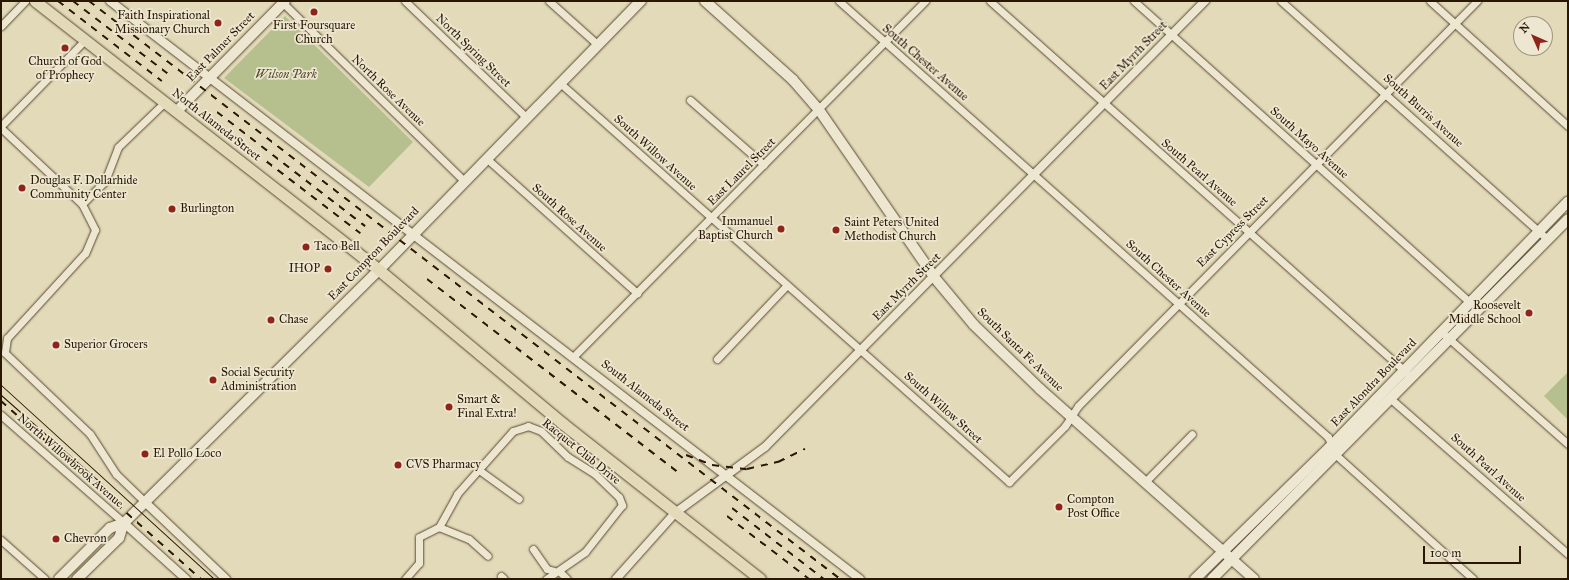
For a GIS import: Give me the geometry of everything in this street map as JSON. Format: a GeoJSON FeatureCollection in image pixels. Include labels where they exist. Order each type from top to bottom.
{"type":"FeatureCollection","features":[{"type":"Feature","properties":{"kind":"main road","name":"North Alameda Street"},"geometry":{"type":"LineString","coordinates":[[35,1],[379,270]]}},
{"type":"Feature","properties":{"kind":"main road","name":"East Compton Boulevard"},"geometry":{"type":"LineString","coordinates":[[124,524],[379,270],[463,180],[641,1]]}},
{"type":"Feature","properties":{"kind":"main road","name":"South Santa Fe Avenue"},"geometry":{"type":"LineString","coordinates":[[705,1],[793,80],[819,110],[934,277],[1006,358],[1254,579]]}},
{"type":"Feature","properties":{"kind":"main road","name":"East Palmer Street"},"geometry":{"type":"LineString","coordinates":[[177,111],[283,2]]}},
{"type":"Feature","properties":{"kind":"main road","name":"East Alondra Boulevard"},"geometry":{"type":"LineString","coordinates":[[1195,579],[1330,446],[1568,201]]}},
{"type":"Feature","properties":{"kind":"main road","name":"East Alondra Boulevard"},"geometry":{"type":"LineString","coordinates":[[1212,579],[1392,400],[1568,219]]}},
{"type":"Feature","properties":{"kind":"main road"},"geometry":{"type":"LineString","coordinates":[[379,270],[675,513],[760,579]]}},
{"type":"Feature","properties":{"kind":"main road"},"geometry":{"type":"LineString","coordinates":[[59,579],[110,528],[124,524]]}},
{"type":"Feature","properties":{"kind":"main road"},"geometry":{"type":"LineString","coordinates":[[77,579],[119,538],[124,524]]}},
{"type":"Feature","properties":{"kind":"street"},"geometry":{"type":"LineString","coordinates":[[1,26],[25,1]]}},
{"type":"Feature","properties":{"kind":"street"},"geometry":{"type":"LineString","coordinates":[[110,1],[411,236]]}},
{"type":"Feature","properties":{"kind":"street","name":"North Spring Street"},"geometry":{"type":"LineString","coordinates":[[405,1],[526,118]]}},
{"type":"Feature","properties":{"kind":"street"},"geometry":{"type":"LineString","coordinates":[[549,1],[598,45]]}},
{"type":"Feature","properties":{"kind":"street","name":"South Chester Avenue"},"geometry":{"type":"LineString","coordinates":[[838,1],[1035,174],[1328,437],[1330,446],[1336,455],[1473,579]]}},
{"type":"Feature","properties":{"kind":"street","name":"East Laurel Street"},"geometry":{"type":"LineString","coordinates":[[573,357],[819,110],[925,1]]}},
{"type":"Feature","properties":{"kind":"street","name":"South Pearl Avenue"},"geometry":{"type":"LineString","coordinates":[[990,1],[1412,378]]}},
{"type":"Feature","properties":{"kind":"street","name":"South Mayo Avenue"},"geometry":{"type":"LineString","coordinates":[[1134,1],[1470,303]]}},
{"type":"Feature","properties":{"kind":"street","name":"East Myrrh Street"},"geometry":{"type":"LineString","coordinates":[[616,579],[675,513],[765,447],[1205,1]]}},
{"type":"Feature","properties":{"kind":"street","name":"South Burris Avenue"},"geometry":{"type":"LineString","coordinates":[[1281,1],[1386,93],[1540,231],[1548,240]]}},
{"type":"Feature","properties":{"kind":"street"},"geometry":{"type":"LineString","coordinates":[[1430,1],[1568,126]]}},
{"type":"Feature","properties":{"kind":"street","name":"East Cypress Street"},"geometry":{"type":"LineString","coordinates":[[1009,482],[1178,303],[1477,1]]}},
{"type":"Feature","properties":{"kind":"street","name":"North Rose Avenue"},"geometry":{"type":"LineString","coordinates":[[283,2],[463,180]]}},
{"type":"Feature","properties":{"kind":"street"},"geometry":{"type":"LineString","coordinates":[[85,40],[1,127],[82,204],[105,182],[118,147],[165,102]]}},
{"type":"Feature","properties":{"kind":"street","name":"South Willow Avenue"},"geometry":{"type":"LineString","coordinates":[[560,83],[786,286],[861,351]]}},
{"type":"Feature","properties":{"kind":"street"},"geometry":{"type":"LineString","coordinates":[[690,100],[764,165]]}},
{"type":"Feature","properties":{"kind":"street","name":"South Rose Avenue"},"geometry":{"type":"LineString","coordinates":[[486,158],[637,294]]}},
{"type":"Feature","properties":{"kind":"street","name":"North Willowbrook Avenue"},"geometry":{"type":"LineString","coordinates":[[82,204],[95,230],[85,254],[7,338],[3,348],[51,400],[90,434],[116,474],[145,502]]}},
{"type":"Feature","properties":{"kind":"street","name":"South Alameda Street"},"geometry":{"type":"LineString","coordinates":[[411,236],[573,357],[860,579]]}},
{"type":"Feature","properties":{"kind":"street"},"geometry":{"type":"LineString","coordinates":[[717,359],[786,286]]}},
{"type":"Feature","properties":{"kind":"street"},"geometry":{"type":"LineString","coordinates":[[1442,332],[1568,444]]}},
{"type":"Feature","properties":{"kind":"street","name":"South Willow Street"},"geometry":{"type":"LineString","coordinates":[[861,351],[1009,482]]}},
{"type":"Feature","properties":{"kind":"street","name":"South Pearl Avenue"},"geometry":{"type":"LineString","coordinates":[[1392,400],[1568,554]]}},
{"type":"Feature","properties":{"kind":"street","name":"North Willowbrook Avenue"},"geometry":{"type":"LineString","coordinates":[[1,416],[124,524]]}},
{"type":"Feature","properties":{"kind":"street","name":"Racquet Club Drive"},"geometry":{"type":"LineString","coordinates":[[439,527],[451,503],[479,470],[514,431],[528,426],[544,434],[619,497],[622,505],[603,533],[577,560],[556,571],[546,579]]}},
{"type":"Feature","properties":{"kind":"street"},"geometry":{"type":"LineString","coordinates":[[1145,482],[1192,434]]}},
{"type":"Feature","properties":{"kind":"street"},"geometry":{"type":"LineString","coordinates":[[479,470],[519,499]]}},
{"type":"Feature","properties":{"kind":"street"},"geometry":{"type":"LineString","coordinates":[[145,502],[226,579]]}},
{"type":"Feature","properties":{"kind":"street"},"geometry":{"type":"LineString","coordinates":[[124,524],[186,579]]}},
{"type":"Feature","properties":{"kind":"street"},"geometry":{"type":"LineString","coordinates":[[405,579],[419,563],[419,537],[439,527],[469,539],[488,556]]}},
{"type":"Feature","properties":{"kind":"street"},"geometry":{"type":"LineString","coordinates":[[1,540],[44,579]]}},
{"type":"Feature","properties":{"kind":"street"},"geometry":{"type":"LineString","coordinates":[[533,549],[547,568],[556,571],[567,579]]}},
{"type":"Feature","properties":{"kind":"green space","name":"Wilson Park"},"geometry":{"type":"Polygon","coordinates":[[[285,16],[413,142],[369,187],[224,78],[285,16]]]}},
{"type":"Feature","properties":{"kind":"green space"},"geometry":{"type":"Polygon","coordinates":[[[1568,372],[1568,420],[1544,396],[1568,372]]]}},
{"type":"Feature","properties":{"kind":"tram line"},"geometry":{"type":"LineString","coordinates":[[1,385],[214,579]]}},
{"type":"Feature","properties":{"kind":"tram line"},"geometry":{"type":"LineString","coordinates":[[1,395],[103,485]]}},
{"type":"Feature","properties":{"kind":"railway"},"geometry":{"type":"LineString","coordinates":[[58,1],[162,81]]}},
{"type":"Feature","properties":{"kind":"railway"},"geometry":{"type":"LineString","coordinates":[[73,1],[168,74]]}},
{"type":"Feature","properties":{"kind":"railway"},"geometry":{"type":"LineString","coordinates":[[89,1],[840,579]]}},
{"type":"Feature","properties":{"kind":"railway"},"geometry":{"type":"LineString","coordinates":[[217,112],[365,226]]}},
{"type":"Feature","properties":{"kind":"railway"},"geometry":{"type":"LineString","coordinates":[[211,119],[360,233]]}},
{"type":"Feature","properties":{"kind":"railway"},"geometry":{"type":"LineString","coordinates":[[427,279],[680,474]]}},
{"type":"Feature","properties":{"kind":"railway"},"geometry":{"type":"LineString","coordinates":[[1,401],[201,579]]}},
{"type":"Feature","properties":{"kind":"railway"},"geometry":{"type":"LineString","coordinates":[[686,455],[712,465],[747,469],[778,462],[805,449]]}},
{"type":"Feature","properties":{"kind":"railway"},"geometry":{"type":"LineString","coordinates":[[732,508],[824,579]]}},
{"type":"Feature","properties":{"kind":"railway"},"geometry":{"type":"LineString","coordinates":[[727,516],[809,579]]}},
{"type":"Feature","properties":{"kind":"place","name":"First Foursquare Church"},"geometry":{"type":"Point","coordinates":[314,12]}},
{"type":"Feature","properties":{"kind":"place","name":"Faith Inspirational Missionary Church"},"geometry":{"type":"Point","coordinates":[218,23]}},
{"type":"Feature","properties":{"kind":"place","name":"Church of God of Prophecy"},"geometry":{"type":"Point","coordinates":[65,48]}},
{"type":"Feature","properties":{"kind":"place","name":"Douglas F. Dollarhide Community Center"},"geometry":{"type":"Point","coordinates":[22,188]}},
{"type":"Feature","properties":{"kind":"place","name":"Burlington"},"geometry":{"type":"Point","coordinates":[172,209]}},
{"type":"Feature","properties":{"kind":"place","name":"Immanuel Baptist Church"},"geometry":{"type":"Point","coordinates":[781,229]}},
{"type":"Feature","properties":{"kind":"place","name":"Saint Peters United Methodist Church"},"geometry":{"type":"Point","coordinates":[836,230]}},
{"type":"Feature","properties":{"kind":"place","name":"Taco Bell"},"geometry":{"type":"Point","coordinates":[306,247]}},
{"type":"Feature","properties":{"kind":"place","name":"IHOP"},"geometry":{"type":"Point","coordinates":[328,269]}},
{"type":"Feature","properties":{"kind":"place","name":"Roosevelt Middle School"},"geometry":{"type":"Point","coordinates":[1529,313]}},
{"type":"Feature","properties":{"kind":"place","name":"Chase"},"geometry":{"type":"Point","coordinates":[271,320]}},
{"type":"Feature","properties":{"kind":"place","name":"Superior Grocers"},"geometry":{"type":"Point","coordinates":[56,345]}},
{"type":"Feature","properties":{"kind":"place","name":"Social Security Administration"},"geometry":{"type":"Point","coordinates":[213,380]}},
{"type":"Feature","properties":{"kind":"place","name":"Smart & Final Extra!"},"geometry":{"type":"Point","coordinates":[449,407]}},
{"type":"Feature","properties":{"kind":"place","name":"El Pollo Loco"},"geometry":{"type":"Point","coordinates":[145,454]}},
{"type":"Feature","properties":{"kind":"place","name":"CVS Pharmacy"},"geometry":{"type":"Point","coordinates":[398,465]}},
{"type":"Feature","properties":{"kind":"place","name":"Compton Post Office"},"geometry":{"type":"Point","coordinates":[1059,507]}},
{"type":"Feature","properties":{"kind":"place","name":"Chevron"},"geometry":{"type":"Point","coordinates":[56,539]}}]}
